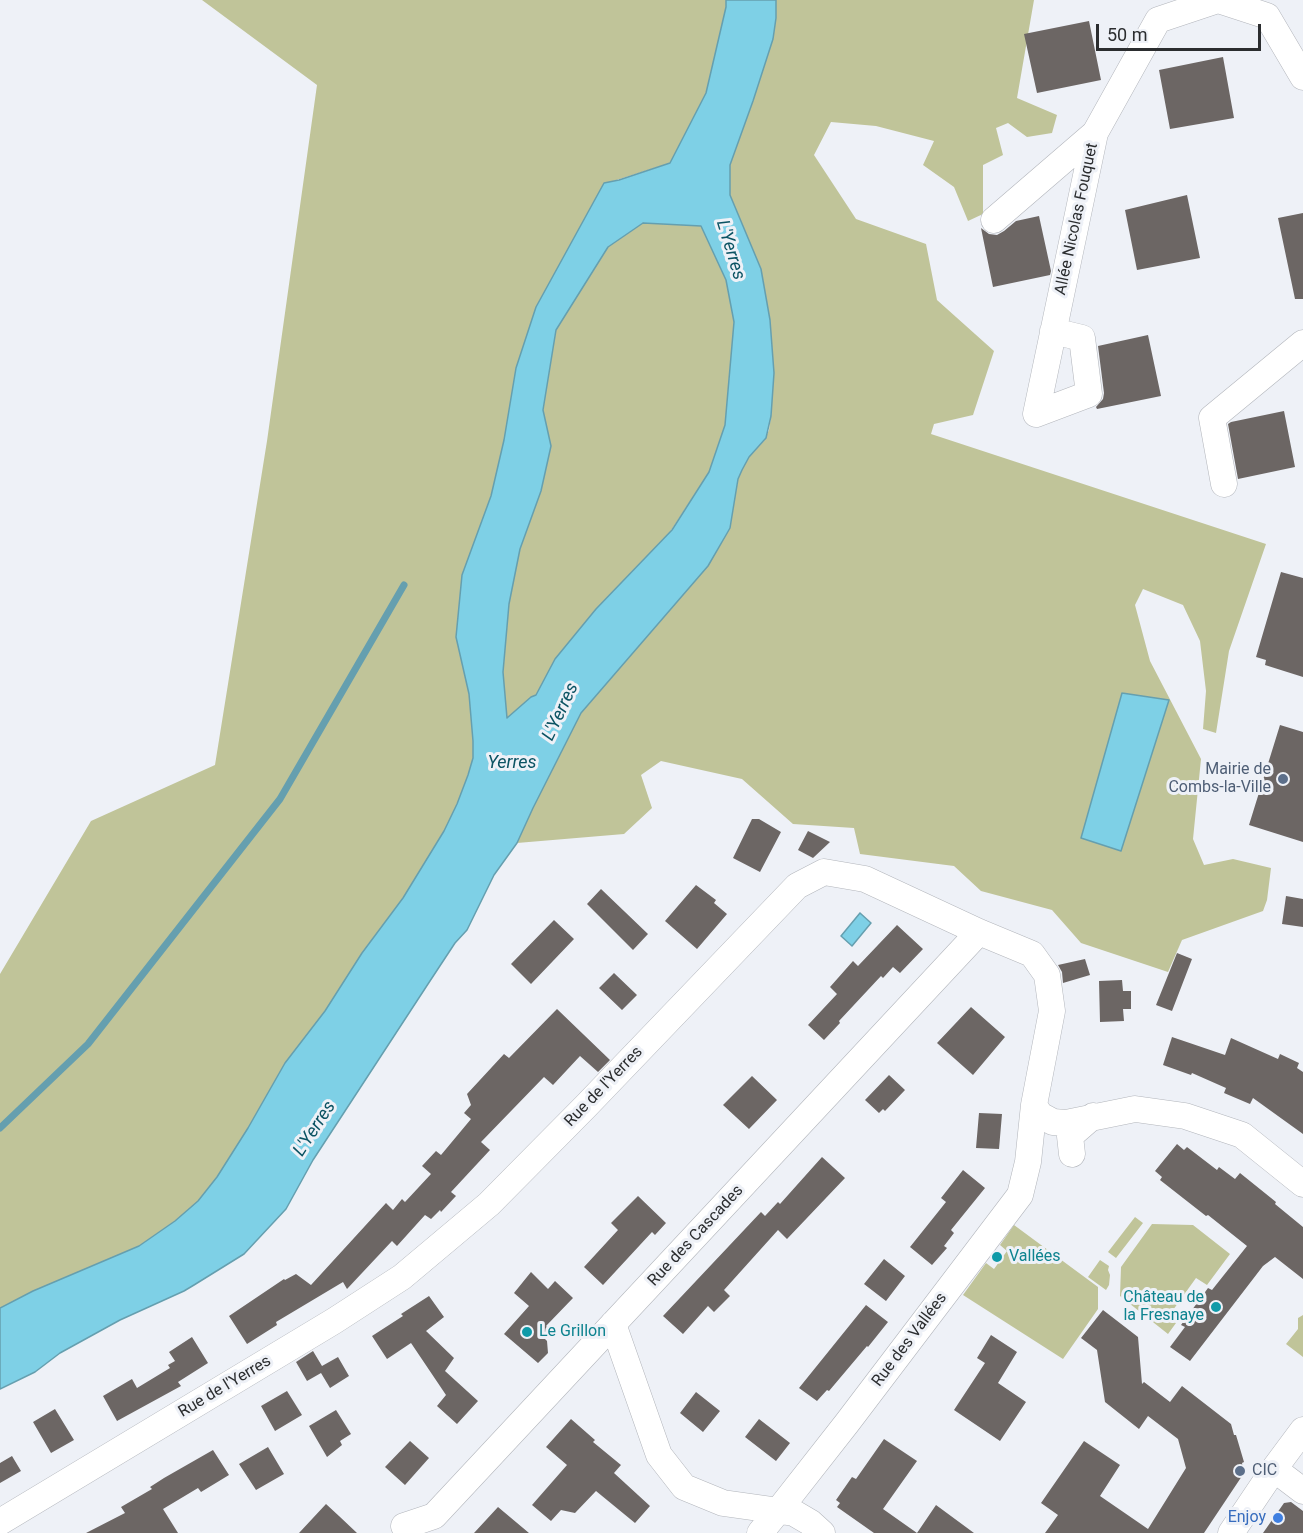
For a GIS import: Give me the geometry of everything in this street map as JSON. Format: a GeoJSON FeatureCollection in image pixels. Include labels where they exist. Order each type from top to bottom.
{"type":"FeatureCollection","features":[{"type":"Feature","properties":{"kind":"street","name":"Allée Nicolas Fouquet"},"geometry":{"type":"LineString","coordinates":[[1053,331],[1095,133],[1158,20],[1218,0],[1267,16],[1303,77]]}},
{"type":"Feature","properties":{"kind":"street"},"geometry":{"type":"LineString","coordinates":[[994,220],[1095,133]]}},
{"type":"Feature","properties":{"kind":"street"},"geometry":{"type":"LineString","coordinates":[[1224,484],[1212,418],[1303,343]]}},
{"type":"Feature","properties":{"kind":"street","name":"Rue de l'Yerres"},"geometry":{"type":"LineString","coordinates":[[0,1522],[324,1327],[402,1277],[489,1204],[797,886],[824,872],[865,879],[1032,954],[1047,975],[1052,1011],[1034,1105],[1028,1162]]}},
{"type":"Feature","properties":{"kind":"street","name":"Rue des Cascades"},"geometry":{"type":"LineString","coordinates":[[404,1526],[434,1516],[979,932]]}},
{"type":"Feature","properties":{"kind":"street"},"geometry":{"type":"LineString","coordinates":[[1034,1105],[1040,1115],[1053,1122],[1066,1123],[1136,1109],[1185,1116],[1242,1135],[1303,1184]]}},
{"type":"Feature","properties":{"kind":"street"},"geometry":{"type":"LineString","coordinates":[[1072,1154],[1070,1136],[1093,1116]]}},
{"type":"Feature","properties":{"kind":"street","name":"Rue des Vallées"},"geometry":{"type":"LineString","coordinates":[[760,1533],[1020,1195],[1028,1162]]}},
{"type":"Feature","properties":{"kind":"street"},"geometry":{"type":"LineString","coordinates":[[614,1324],[659,1455],[684,1487],[723,1503],[794,1513],[822,1533]]}},
{"type":"Feature","properties":{"kind":"street"},"geometry":{"type":"LineString","coordinates":[[1231,1533],[1303,1430]]}},
{"type":"Feature","properties":{"kind":"street"},"geometry":{"type":"LineString","coordinates":[[1274,1469],[1303,1491]]}},
{"type":"Feature","properties":{"kind":"green space"},"geometry":{"type":"Polygon","coordinates":[[[202,0],[726,0],[726,7],[706,93],[670,163],[604,184],[536,307],[491,496],[462,576],[456,637],[469,694],[473,758],[457,804],[444,831],[403,898],[362,953],[325,1011],[285,1063],[248,1128],[217,1177],[198,1201],[175,1221],[139,1246],[33,1291],[0,1308],[0,974],[91,821],[215,765],[267,441],[317,85],[202,0]]]}},
{"type":"Feature","properties":{"kind":"green space"},"geometry":{"type":"Polygon","coordinates":[[[776,0],[1034,0],[1017,98],[1057,115],[1052,133],[1027,137],[1008,123],[996,128],[1003,155],[983,165],[983,214],[968,221],[954,187],[923,165],[934,141],[876,126],[831,122],[814,155],[856,219],[926,244],[937,300],[994,351],[973,415],[934,424],[931,434],[1266,544],[1229,651],[1216,733],[1203,729],[1206,691],[1200,641],[1183,605],[1143,589],[1135,605],[1150,661],[1201,759],[1193,839],[1204,865],[1233,859],[1271,868],[1267,900],[1263,911],[1182,940],[1168,972],[1081,943],[1052,910],[981,891],[954,866],[860,854],[854,828],[793,824],[742,779],[661,761],[641,775],[652,808],[624,834],[517,843],[581,713],[708,566],[730,528],[738,479],[742,470],[749,457],[764,441],[769,430],[774,373],[770,320],[761,269],[730,195],[730,165],[773,39],[776,0]]]}},
{"type":"Feature","properties":{"kind":"green space"},"geometry":{"type":"Polygon","coordinates":[[[643,223],[701,226],[726,280],[734,322],[725,425],[709,472],[670,532],[596,609],[555,659],[536,695],[507,719],[503,672],[509,604],[520,549],[541,491],[551,446],[543,410],[556,330],[608,247],[643,223]]]}},
{"type":"Feature","properties":{"kind":"green space"},"geometry":{"type":"Polygon","coordinates":[[[1135,1217],[1143,1223],[1116,1258],[1108,1252],[1135,1217]]]}},
{"type":"Feature","properties":{"kind":"green space"},"geometry":{"type":"Polygon","coordinates":[[[1152,1224],[1193,1225],[1230,1254],[1207,1285],[1196,1278],[1168,1317],[1176,1323],[1168,1334],[1120,1296],[1121,1267],[1152,1224]]]}},
{"type":"Feature","properties":{"kind":"green space"},"geometry":{"type":"Polygon","coordinates":[[[1014,1225],[1098,1287],[1098,1309],[1063,1359],[963,1295],[986,1263],[994,1269],[1007,1251],[1000,1245],[1014,1225]]]}},
{"type":"Feature","properties":{"kind":"green space"},"geometry":{"type":"Polygon","coordinates":[[[1100,1260],[1109,1266],[1109,1285],[1106,1290],[1088,1277],[1100,1260]]]}},
{"type":"Feature","properties":{"kind":"green space"},"geometry":{"type":"Polygon","coordinates":[[[1303,1315],[1303,1357],[1286,1344],[1298,1329],[1298,1318],[1303,1315]]]}},
{"type":"Feature","properties":{"kind":"water","name":"Yerres"},"geometry":{"type":"Polygon","coordinates":[[[726,0],[776,0],[773,39],[730,165],[730,195],[761,269],[770,320],[774,373],[771,416],[766,438],[749,457],[738,479],[730,528],[708,566],[581,713],[517,843],[494,875],[467,930],[455,943],[313,1160],[286,1209],[244,1254],[184,1291],[120,1320],[60,1353],[35,1372],[0,1389],[0,1308],[33,1291],[139,1246],[175,1221],[198,1201],[217,1177],[248,1128],[285,1063],[325,1011],[362,953],[403,898],[444,831],[457,804],[473,758],[469,694],[456,637],[462,575],[491,496],[504,440],[516,368],[536,307],[604,183],[670,163],[706,93],[726,0]],[[643,223],[608,247],[556,330],[543,410],[551,446],[541,491],[520,549],[509,604],[503,672],[507,718],[536,695],[555,659],[596,609],[672,530],[709,472],[725,425],[734,322],[726,280],[701,226],[643,223]]]}},
{"type":"Feature","properties":{"kind":"water"},"geometry":{"type":"Polygon","coordinates":[[[1122,693],[1169,700],[1121,851],[1081,838],[1122,693]]]}},
{"type":"Feature","properties":{"kind":"water"},"geometry":{"type":"Polygon","coordinates":[[[860,913],[871,923],[852,946],[841,936],[860,913]]]}},
{"type":"Feature","properties":{"kind":"building"},"geometry":{"type":"Polygon","coordinates":[[[1089,21],[1101,80],[1037,93],[1024,34],[1089,21]]]}},
{"type":"Feature","properties":{"kind":"building"},"geometry":{"type":"Polygon","coordinates":[[[1223,57],[1234,118],[1170,129],[1159,70],[1223,57]]]}},
{"type":"Feature","properties":{"kind":"building"},"geometry":{"type":"Polygon","coordinates":[[[1187,195],[1200,258],[1137,270],[1125,210],[1187,195]]]}},
{"type":"Feature","properties":{"kind":"building"},"geometry":{"type":"Polygon","coordinates":[[[1303,213],[1303,299],[1295,299],[1278,218],[1303,213]]]}},
{"type":"Feature","properties":{"kind":"building"},"geometry":{"type":"Polygon","coordinates":[[[1039,216],[1050,275],[993,287],[981,228],[989,234],[997,235],[1016,221],[1039,216]]]}},
{"type":"Feature","properties":{"kind":"building"},"geometry":{"type":"Polygon","coordinates":[[[1148,335],[1161,396],[1097,409],[1104,393],[1098,346],[1148,335]]]}},
{"type":"Feature","properties":{"kind":"building"},"geometry":{"type":"Polygon","coordinates":[[[1284,411],[1295,467],[1238,479],[1228,424],[1284,411]]]}},
{"type":"Feature","properties":{"kind":"building"},"geometry":{"type":"Polygon","coordinates":[[[1281,572],[1303,578],[1303,677],[1265,665],[1266,660],[1256,657],[1281,572]]]}},
{"type":"Feature","properties":{"kind":"building","name":"Mairie de Combs-la-Ville"},"geometry":{"type":"Polygon","coordinates":[[[1280,725],[1303,732],[1303,842],[1249,825],[1280,725]]]}},
{"type":"Feature","properties":{"kind":"building"},"geometry":{"type":"Polygon","coordinates":[[[752,819],[759,819],[781,832],[760,872],[733,858],[752,819]]]}},
{"type":"Feature","properties":{"kind":"building"},"geometry":{"type":"Polygon","coordinates":[[[808,831],[830,842],[813,858],[798,850],[808,831]]]}},
{"type":"Feature","properties":{"kind":"building"},"geometry":{"type":"Polygon","coordinates":[[[696,885],[716,900],[714,903],[727,914],[697,949],[665,921],[696,885]]]}},
{"type":"Feature","properties":{"kind":"building"},"geometry":{"type":"Polygon","coordinates":[[[601,889],[648,934],[633,950],[587,904],[601,889]]]}},
{"type":"Feature","properties":{"kind":"building"},"geometry":{"type":"Polygon","coordinates":[[[1286,896],[1303,899],[1303,927],[1282,924],[1286,896]]]}},
{"type":"Feature","properties":{"kind":"building"},"geometry":{"type":"Polygon","coordinates":[[[554,920],[574,939],[531,984],[511,964],[554,920]]]}},
{"type":"Feature","properties":{"kind":"building"},"geometry":{"type":"Polygon","coordinates":[[[897,925],[923,949],[900,973],[893,967],[883,978],[881,976],[824,1040],[808,1025],[837,994],[830,987],[853,961],[858,966],[897,925]]]}},
{"type":"Feature","properties":{"kind":"building"},"geometry":{"type":"Polygon","coordinates":[[[1177,953],[1192,959],[1172,1011],[1156,1005],[1177,953]]]}},
{"type":"Feature","properties":{"kind":"building"},"geometry":{"type":"Polygon","coordinates":[[[1085,959],[1090,975],[1063,983],[1062,972],[1058,965],[1085,959]]]}},
{"type":"Feature","properties":{"kind":"building"},"geometry":{"type":"Polygon","coordinates":[[[614,973],[637,995],[622,1010],[599,988],[614,973]]]}},
{"type":"Feature","properties":{"kind":"building"},"geometry":{"type":"Polygon","coordinates":[[[1122,980],[1123,991],[1131,991],[1131,1009],[1123,1009],[1124,1021],[1100,1022],[1099,981],[1122,980]]]}},
{"type":"Feature","properties":{"kind":"building"},"geometry":{"type":"Polygon","coordinates":[[[971,1007],[1005,1037],[973,1075],[937,1043],[971,1007]]]}},
{"type":"Feature","properties":{"kind":"building"},"geometry":{"type":"Polygon","coordinates":[[[557,1009],[610,1060],[598,1072],[580,1056],[553,1085],[544,1077],[481,1142],[490,1150],[451,1192],[456,1196],[441,1212],[440,1210],[431,1219],[425,1215],[397,1246],[392,1241],[347,1289],[343,1282],[276,1322],[277,1325],[247,1344],[229,1316],[284,1279],[296,1274],[311,1285],[386,1203],[393,1210],[402,1199],[405,1202],[431,1174],[422,1166],[436,1151],[441,1155],[471,1119],[464,1113],[471,1105],[467,1094],[504,1054],[509,1058],[557,1009]]]}},
{"type":"Feature","properties":{"kind":"building"},"geometry":{"type":"Polygon","coordinates":[[[1172,1037],[1225,1055],[1231,1038],[1278,1059],[1280,1054],[1299,1063],[1297,1068],[1303,1072],[1303,1134],[1253,1098],[1250,1104],[1224,1093],[1226,1088],[1192,1073],[1191,1075],[1163,1065],[1172,1037]]]}},
{"type":"Feature","properties":{"kind":"building"},"geometry":{"type":"Polygon","coordinates":[[[889,1075],[905,1090],[885,1111],[883,1109],[879,1113],[865,1100],[889,1075]]]}},
{"type":"Feature","properties":{"kind":"building"},"geometry":{"type":"Polygon","coordinates":[[[752,1076],[777,1100],[749,1129],[723,1105],[752,1076]]]}},
{"type":"Feature","properties":{"kind":"building"},"geometry":{"type":"Polygon","coordinates":[[[979,1113],[1002,1114],[999,1149],[976,1148],[979,1113]]]}},
{"type":"Feature","properties":{"kind":"building"},"geometry":{"type":"Polygon","coordinates":[[[1177,1144],[1184,1150],[1187,1147],[1217,1170],[1219,1167],[1235,1179],[1240,1173],[1303,1227],[1303,1279],[1275,1257],[1263,1266],[1190,1361],[1170,1347],[1185,1327],[1181,1325],[1208,1288],[1212,1290],[1247,1246],[1160,1180],[1162,1177],[1155,1171],[1177,1144]]]}},
{"type":"Feature","properties":{"kind":"building"},"geometry":{"type":"Polygon","coordinates":[[[822,1157],[845,1178],[787,1239],[778,1230],[724,1290],[730,1296],[714,1312],[708,1306],[683,1334],[663,1316],[761,1212],[765,1216],[778,1202],[780,1204],[822,1157]]]}},
{"type":"Feature","properties":{"kind":"building"},"geometry":{"type":"Polygon","coordinates":[[[963,1170],[985,1188],[951,1230],[954,1233],[944,1246],[947,1248],[932,1265],[910,1247],[946,1202],[941,1198],[963,1170]]]}},
{"type":"Feature","properties":{"kind":"building"},"geometry":{"type":"Polygon","coordinates":[[[638,1196],[666,1223],[655,1235],[652,1232],[603,1285],[584,1267],[618,1230],[611,1223],[638,1196]]]}},
{"type":"Feature","properties":{"kind":"building"},"geometry":{"type":"Polygon","coordinates":[[[884,1259],[905,1276],[886,1301],[864,1284],[884,1259]]]}},
{"type":"Feature","properties":{"kind":"building"},"geometry":{"type":"Polygon","coordinates":[[[531,1272],[548,1289],[555,1281],[573,1298],[546,1326],[550,1330],[543,1337],[547,1341],[548,1353],[538,1363],[504,1334],[529,1306],[514,1293],[531,1272]]]}},
{"type":"Feature","properties":{"kind":"building"},"geometry":{"type":"Polygon","coordinates":[[[429,1296],[444,1317],[426,1331],[454,1358],[445,1371],[478,1401],[457,1424],[437,1406],[446,1395],[411,1343],[387,1359],[372,1336],[429,1296]]]}},
{"type":"Feature","properties":{"kind":"building"},"geometry":{"type":"Polygon","coordinates":[[[866,1305],[888,1322],[829,1391],[827,1390],[817,1401],[799,1388],[866,1305]]]}},
{"type":"Feature","properties":{"kind":"building"},"geometry":{"type":"Polygon","coordinates":[[[1103,1310],[1138,1337],[1142,1384],[1144,1382],[1170,1402],[1182,1386],[1231,1424],[1234,1435],[1236,1435],[1244,1462],[1242,1463],[1244,1473],[1204,1533],[1045,1533],[1058,1515],[1041,1503],[1084,1441],[1120,1465],[1100,1496],[1148,1529],[1186,1468],[1178,1439],[1148,1416],[1139,1429],[1105,1402],[1097,1350],[1081,1338],[1103,1310]]]}},
{"type":"Feature","properties":{"kind":"building"},"geometry":{"type":"Polygon","coordinates":[[[991,1335],[1017,1352],[998,1383],[1026,1402],[1000,1441],[954,1410],[985,1363],[977,1358],[991,1335]]]}},
{"type":"Feature","properties":{"kind":"building"},"geometry":{"type":"Polygon","coordinates":[[[192,1337],[208,1363],[178,1382],[181,1386],[117,1421],[103,1396],[132,1379],[137,1388],[170,1368],[168,1365],[175,1361],[169,1352],[192,1337]]]}},
{"type":"Feature","properties":{"kind":"building"},"geometry":{"type":"Polygon","coordinates":[[[313,1351],[322,1366],[338,1357],[349,1376],[330,1388],[321,1373],[307,1381],[296,1362],[313,1351]]]}},
{"type":"Feature","properties":{"kind":"building"},"geometry":{"type":"Polygon","coordinates":[[[287,1391],[302,1415],[275,1431],[261,1406],[287,1391]]]}},
{"type":"Feature","properties":{"kind":"building"},"geometry":{"type":"Polygon","coordinates":[[[696,1392],[720,1411],[703,1432],[680,1413],[696,1392]]]}},
{"type":"Feature","properties":{"kind":"building"},"geometry":{"type":"Polygon","coordinates":[[[55,1409],[74,1440],[51,1453],[33,1422],[55,1409]]]}},
{"type":"Feature","properties":{"kind":"building"},"geometry":{"type":"Polygon","coordinates":[[[336,1410],[351,1434],[340,1441],[342,1445],[327,1457],[309,1426],[336,1410]]]}},
{"type":"Feature","properties":{"kind":"building"},"geometry":{"type":"Polygon","coordinates":[[[571,1419],[595,1440],[593,1442],[621,1465],[614,1473],[650,1506],[635,1523],[596,1491],[575,1513],[561,1510],[551,1521],[532,1505],[567,1465],[546,1447],[571,1419]]]}},
{"type":"Feature","properties":{"kind":"building"},"geometry":{"type":"Polygon","coordinates":[[[759,1419],[790,1443],[776,1461],[745,1437],[759,1419]]]}},
{"type":"Feature","properties":{"kind":"building"},"geometry":{"type":"Polygon","coordinates":[[[884,1439],[917,1461],[883,1509],[917,1533],[874,1533],[837,1507],[840,1503],[836,1500],[852,1477],[856,1479],[884,1439]]]}},
{"type":"Feature","properties":{"kind":"building"},"geometry":{"type":"Polygon","coordinates":[[[410,1441],[429,1458],[405,1485],[385,1467],[410,1441]]]}},
{"type":"Feature","properties":{"kind":"building"},"geometry":{"type":"Polygon","coordinates":[[[268,1447],[284,1474],[256,1490],[239,1464],[268,1447]]]}},
{"type":"Feature","properties":{"kind":"building"},"geometry":{"type":"Polygon","coordinates":[[[213,1450],[229,1475],[201,1492],[198,1488],[163,1509],[178,1533],[86,1533],[125,1513],[121,1507],[152,1489],[150,1487],[164,1478],[213,1450]]]}},
{"type":"Feature","properties":{"kind":"building"},"geometry":{"type":"Polygon","coordinates":[[[12,1456],[21,1471],[0,1483],[0,1463],[12,1456]]]}},
{"type":"Feature","properties":{"kind":"building"},"geometry":{"type":"Polygon","coordinates":[[[1291,1502],[1303,1511],[1303,1533],[1263,1533],[1284,1503],[1291,1502]]]}},
{"type":"Feature","properties":{"kind":"building"},"geometry":{"type":"Polygon","coordinates":[[[326,1504],[339,1516],[357,1533],[299,1533],[326,1504]]]}},
{"type":"Feature","properties":{"kind":"building"},"geometry":{"type":"Polygon","coordinates":[[[936,1505],[974,1533],[917,1533],[936,1505]]]}},
{"type":"Feature","properties":{"kind":"building"},"geometry":{"type":"Polygon","coordinates":[[[498,1507],[529,1533],[474,1533],[498,1507]]]}},
{"type":"Feature","properties":{"kind":"waterway"},"geometry":{"type":"LineString","coordinates":[[0,1128],[88,1044],[280,799],[404,585]]}},
{"type":"Feature","properties":{"kind":"place","name":"Mairie de Combs-la-Ville"},"geometry":{"type":"Point","coordinates":[1283,779]}},
{"type":"Feature","properties":{"kind":"place","name":"Vallées"},"geometry":{"type":"Point","coordinates":[997,1257]}},
{"type":"Feature","properties":{"kind":"place","name":"Château de la Fresnaye"},"geometry":{"type":"Point","coordinates":[1216,1307]}},
{"type":"Feature","properties":{"kind":"place","name":"Le Grillon"},"geometry":{"type":"Point","coordinates":[527,1332]}},
{"type":"Feature","properties":{"kind":"place","name":"CIC"},"geometry":{"type":"Point","coordinates":[1240,1471]}},
{"type":"Feature","properties":{"kind":"place","name":"Enjoy"},"geometry":{"type":"Point","coordinates":[1278,1518]}},
{"type":"Feature","properties":{"kind":"water label","name":"L'Yerres"},"geometry":{"type":"Point","coordinates":[730,250]}},
{"type":"Feature","properties":{"kind":"water label","name":"L'Yerres"},"geometry":{"type":"Point","coordinates":[561,712]}},
{"type":"Feature","properties":{"kind":"water label","name":"L'Yerres"},"geometry":{"type":"Point","coordinates":[315,1129]}}]}
